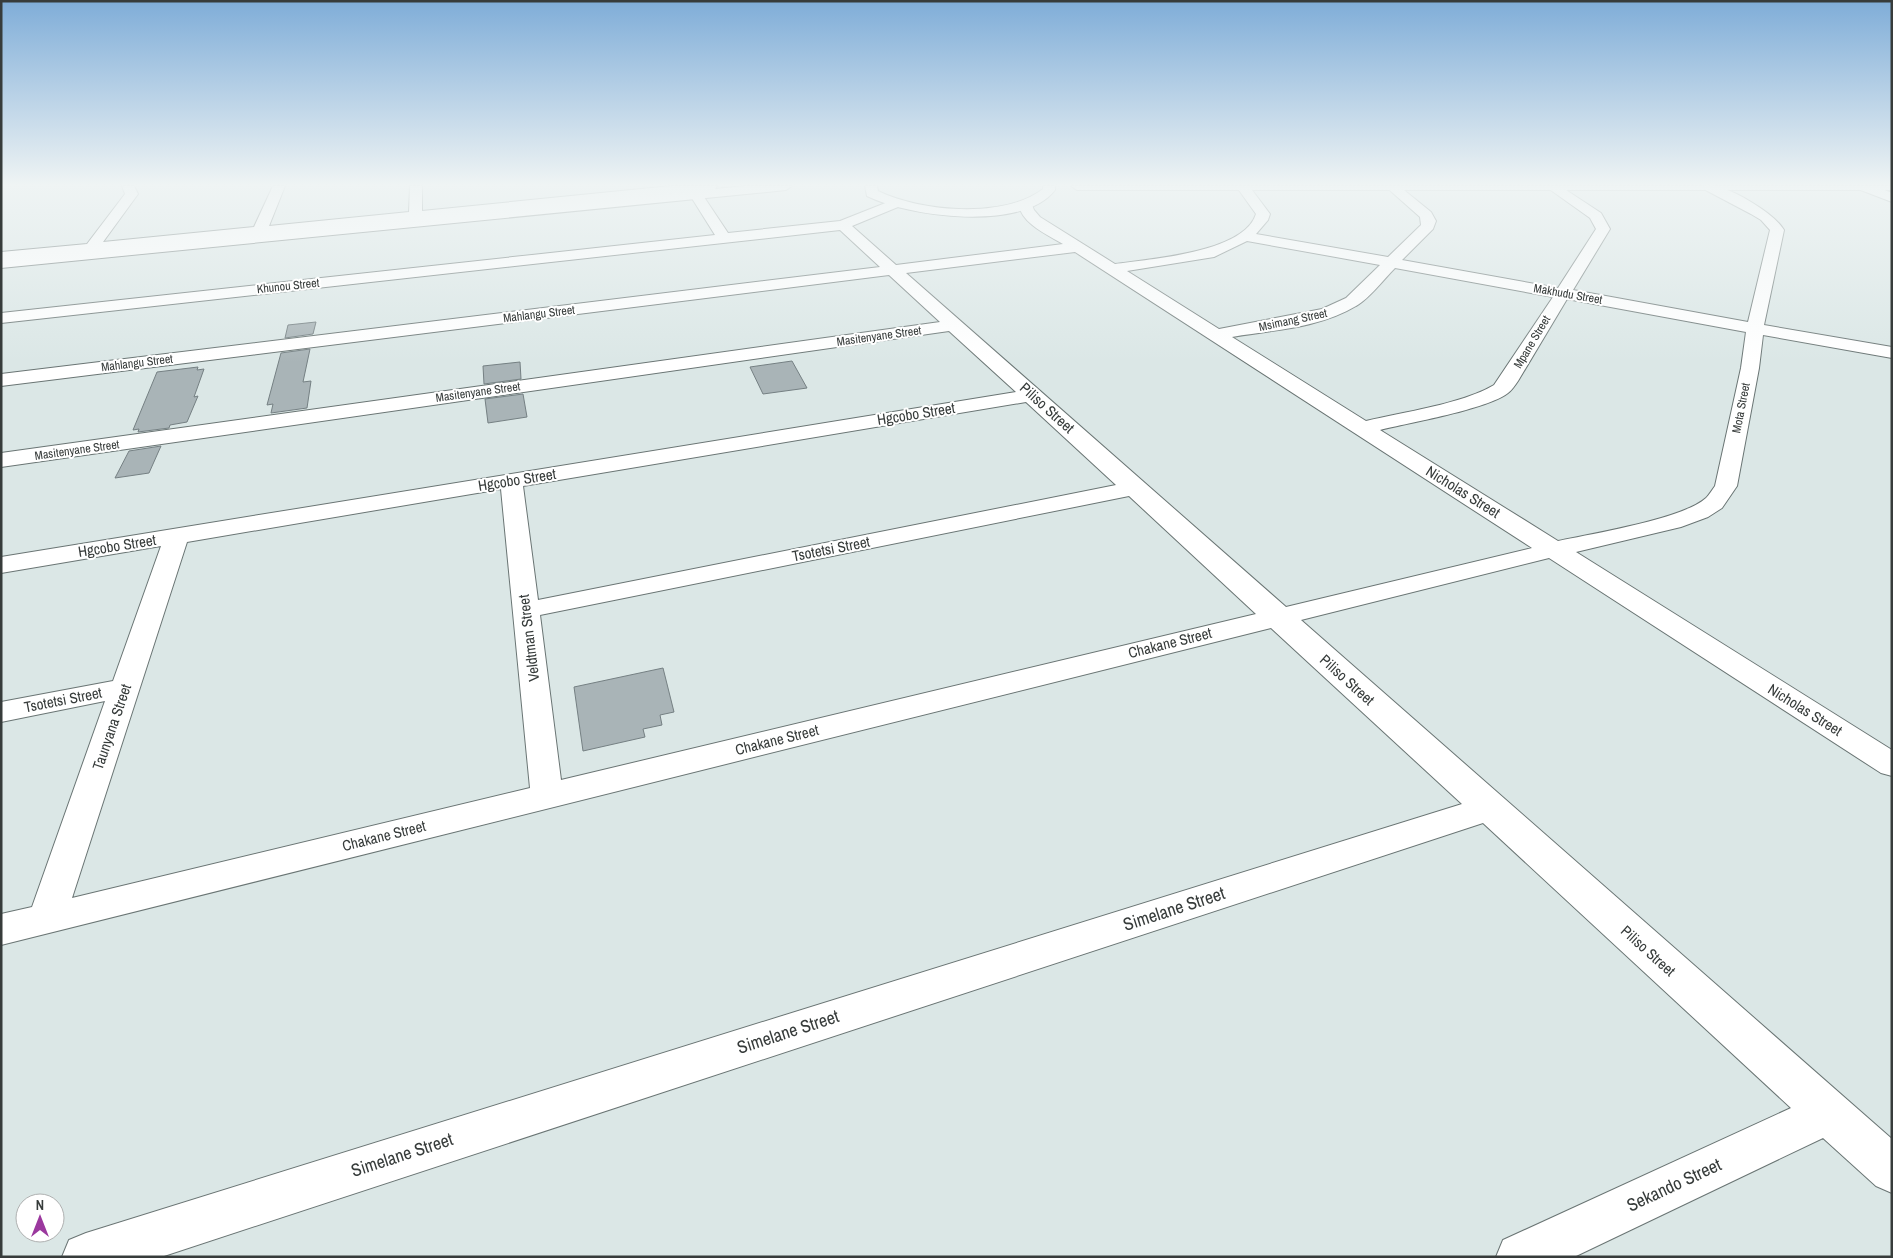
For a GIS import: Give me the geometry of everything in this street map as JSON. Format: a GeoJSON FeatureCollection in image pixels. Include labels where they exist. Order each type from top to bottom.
{"type":"FeatureCollection","features":[{"type":"Feature","properties":{"kind":"street"},"geometry":{"type":"LineString","coordinates":[[1,263],[90,251],[95,245]]}},
{"type":"Feature","properties":{"kind":"street"},"geometry":{"type":"LineString","coordinates":[[1,257],[153,245]]}},
{"type":"Feature","properties":{"kind":"street","name":"Khunou Street"},"geometry":{"type":"LineString","coordinates":[[1,318],[663,245]]}},
{"type":"Feature","properties":{"kind":"street","name":"Piliso Street"},"geometry":{"type":"LineString","coordinates":[[865,245],[1892,1170]]}},
{"type":"Feature","properties":{"kind":"street","name":"Nicholas Street"},"geometry":{"type":"LineString","coordinates":[[1074,245],[1553,550],[1886,755]]}},
{"type":"Feature","properties":{"kind":"street"},"geometry":{"type":"LineString","coordinates":[[1112,269],[1209,254],[1229,245]]}},
{"type":"Feature","properties":{"kind":"street","name":"Makhudu Street"},"geometry":{"type":"LineString","coordinates":[[1292,245],[1892,353]]}},
{"type":"Feature","properties":{"kind":"street","name":"Msimang Street"},"geometry":{"type":"LineString","coordinates":[[1216,335],[1328,313],[1352,302],[1411,245]]}},
{"type":"Feature","properties":{"kind":"street","name":"Mpane Street"},"geometry":{"type":"LineString","coordinates":[[1361,428],[1467,403],[1502,389],[1592,245]]}},
{"type":"Feature","properties":{"kind":"street","name":"Mota Street"},"geometry":{"type":"LineString","coordinates":[[1553,550],[1673,522],[1700,512],[1714,503],[1726,486],[1750,368],[1755,328],[1774,245]]}},
{"type":"Feature","properties":{"kind":"street","name":"Mahlangu Street"},"geometry":{"type":"LineString","coordinates":[[1,380],[1077,247]]}},
{"type":"Feature","properties":{"kind":"street","name":"Masitenyane Street"},"geometry":{"type":"LineString","coordinates":[[1,460],[954,325]]}},
{"type":"Feature","properties":{"kind":"street","name":"Hgcobo Street"},"geometry":{"type":"LineString","coordinates":[[1,565],[1032,395]]}},
{"type":"Feature","properties":{"kind":"street","name":"Veldtman Street"},"geometry":{"type":"LineString","coordinates":[[511,481],[547,796]]}},
{"type":"Feature","properties":{"kind":"street","name":"Tsotetsi Street"},"geometry":{"type":"LineString","coordinates":[[526,610],[1135,488]]}},
{"type":"Feature","properties":{"kind":"street","name":"Taunyana Street"},"geometry":{"type":"LineString","coordinates":[[46,919],[177,536]]}},
{"type":"Feature","properties":{"kind":"street","name":"Chakane Street"},"geometry":{"type":"LineString","coordinates":[[1,930],[1553,550]]}},
{"type":"Feature","properties":{"kind":"street","name":"Tsotetsi Street"},"geometry":{"type":"LineString","coordinates":[[1,712],[125,688]]}},
{"type":"Feature","properties":{"kind":"street","name":"Simelane Street"},"geometry":{"type":"LineString","coordinates":[[86,1257],[1490,808]]}},
{"type":"Feature","properties":{"kind":"street","name":"Sekando Street"},"geometry":{"type":"LineString","coordinates":[[1520,1257],[1828,1113]]}},
{"type":"Feature","properties":{"kind":"building"},"geometry":{"type":"Polygon","coordinates":[[[316,322],[313,334],[285,338],[288,325],[316,322]]]}},
{"type":"Feature","properties":{"kind":"building"},"geometry":{"type":"Polygon","coordinates":[[[310,349],[303,382],[311,381],[307,408],[271,413],[273,404],[267,405],[281,353],[310,349]]]}},
{"type":"Feature","properties":{"kind":"building"},"geometry":{"type":"Polygon","coordinates":[[[792,361],[807,388],[763,394],[750,367],[792,361]]]}},
{"type":"Feature","properties":{"kind":"building"},"geometry":{"type":"Polygon","coordinates":[[[520,362],[521,379],[484,384],[483,366],[520,362]]]}},
{"type":"Feature","properties":{"kind":"building"},"geometry":{"type":"Polygon","coordinates":[[[198,367],[197,370],[204,369],[194,397],[198,396],[187,422],[170,425],[169,428],[138,432],[139,429],[133,430],[157,372],[198,367]]]}},
{"type":"Feature","properties":{"kind":"building"},"geometry":{"type":"Polygon","coordinates":[[[523,394],[527,417],[488,423],[485,399],[523,394]]]}},
{"type":"Feature","properties":{"kind":"building"},"geometry":{"type":"Polygon","coordinates":[[[161,446],[149,473],[115,478],[129,451],[161,446]]]}},
{"type":"Feature","properties":{"kind":"building"},"geometry":{"type":"Polygon","coordinates":[[[663,668],[674,712],[660,715],[662,725],[643,729],[645,737],[583,751],[574,687],[663,668]]]}}]}
